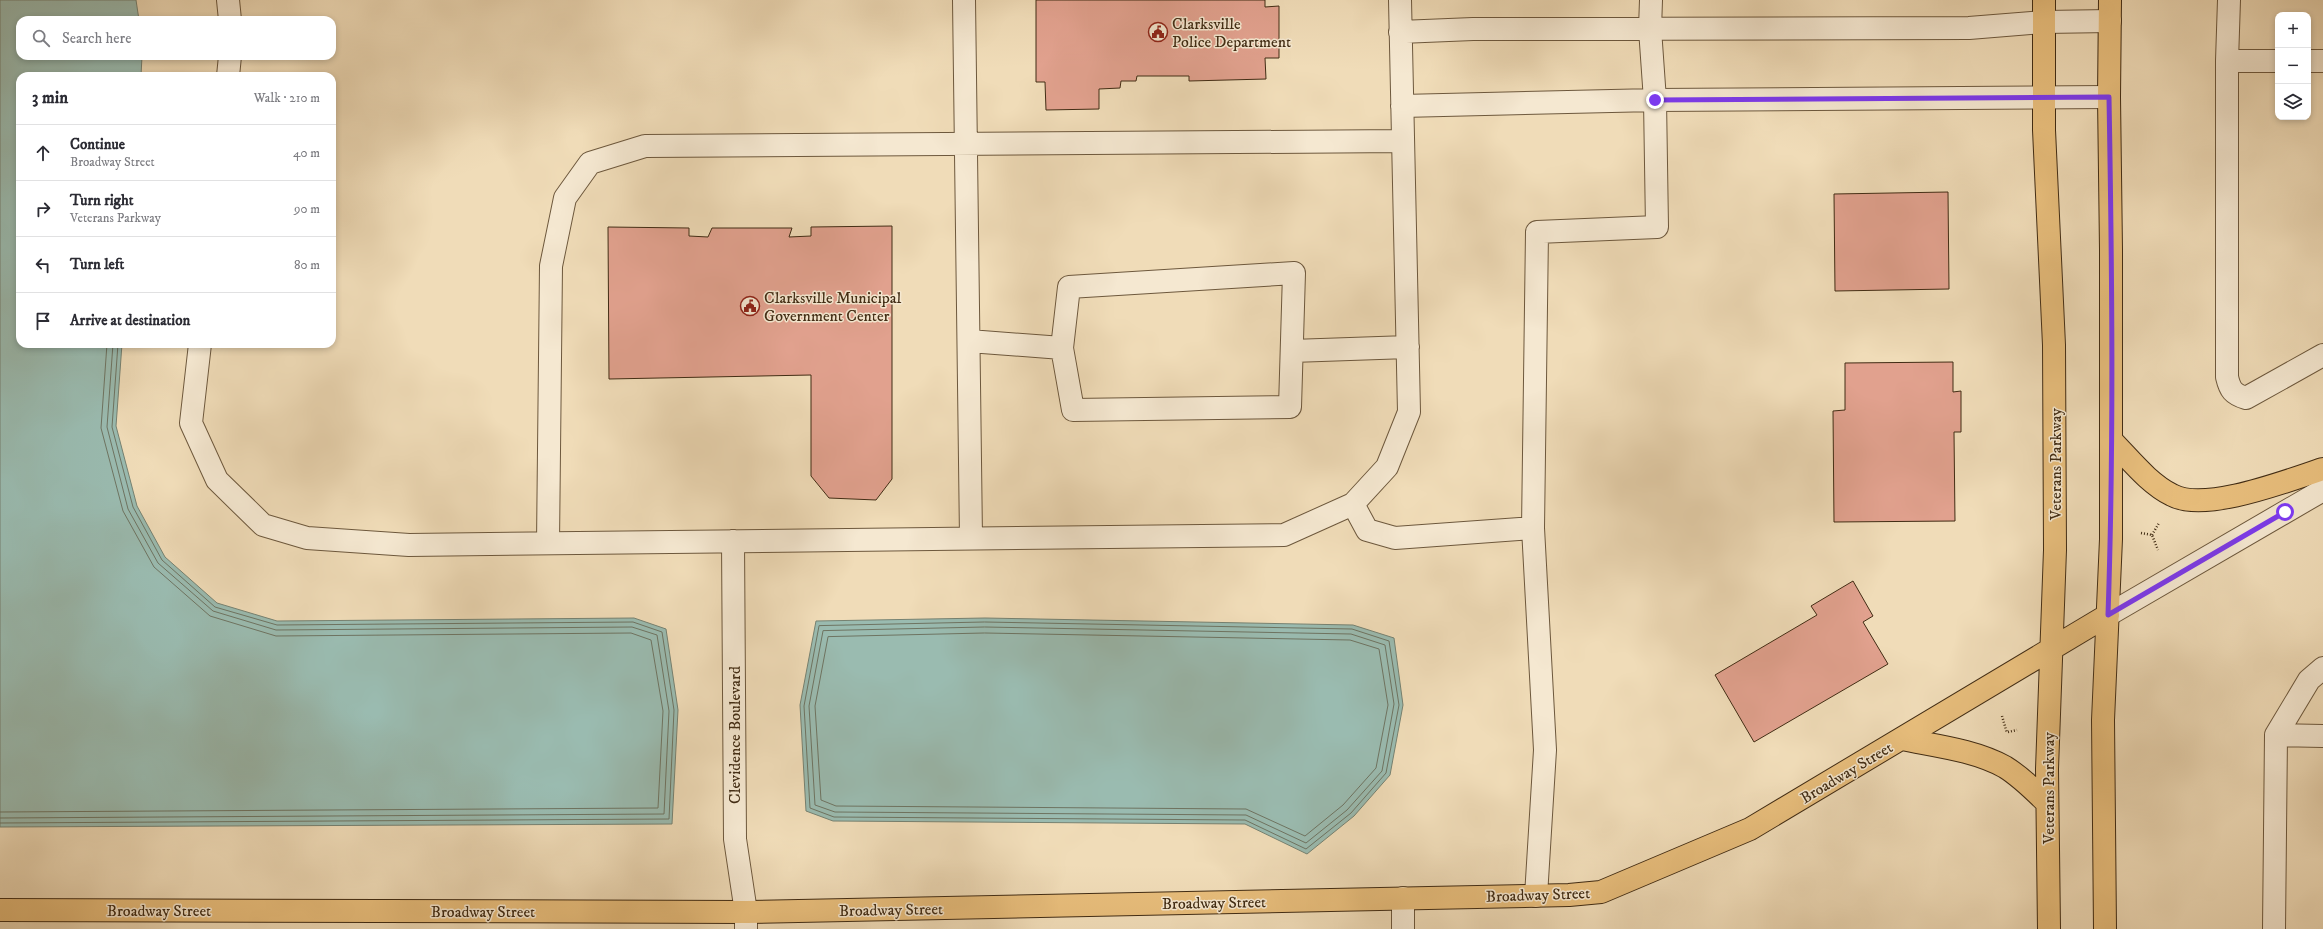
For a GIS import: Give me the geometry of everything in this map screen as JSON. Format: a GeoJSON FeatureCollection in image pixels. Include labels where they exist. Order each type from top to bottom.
{"type":"FeatureCollection","features":[{"type":"Feature","properties":{"kind":"main road","name":"Veterans Parkway"},"geometry":{"type":"LineString","coordinates":[[2044,0],[2044,97],[2054,345],[2055,550],[2047,803],[2049,929]]}},
{"type":"Feature","properties":{"kind":"main road"},"geometry":{"type":"LineString","coordinates":[[2104,929],[2103,720],[2108,615],[2111,440],[2109,97],[2110,11]]}},
{"type":"Feature","properties":{"kind":"main road"},"geometry":{"type":"LineString","coordinates":[[2111,440],[2152,482],[2173,496],[2194,500],[2220,498],[2252,491],[2323,469]]}},
{"type":"Feature","properties":{"kind":"main road","name":"Broadway Street"},"geometry":{"type":"LineString","coordinates":[[0,910],[746,920],[1403,898],[1536,896],[1601,892],[1750,830],[2108,615]]}},
{"type":"Feature","properties":{"kind":"main road"},"geometry":{"type":"LineString","coordinates":[[1902,739],[1962,751],[1990,760],[2022,780],[2047,803]]}},
{"type":"Feature","properties":{"kind":"street"},"geometry":{"type":"LineString","coordinates":[[228,0],[230,16]]}},
{"type":"Feature","properties":{"kind":"street"},"geometry":{"type":"LineString","coordinates":[[964,0],[971,538]]}},
{"type":"Feature","properties":{"kind":"street"},"geometry":{"type":"LineString","coordinates":[[200,348],[191,423],[217,480],[263,525],[307,538],[409,545],[1284,535],[1353,504],[1386,467],[1409,412],[1400,0]]}},
{"type":"Feature","properties":{"kind":"street"},"geometry":{"type":"LineString","coordinates":[[1536,896],[1545,750],[1533,528],[1537,232],[1658,227],[1655,100],[1650,29],[1651,0]]}},
{"type":"Feature","properties":{"kind":"street"},"geometry":{"type":"LineString","coordinates":[[2229,0],[2227,61],[2227,377],[2230,389],[2236,395],[2246,398],[2323,355]]}},
{"type":"Feature","properties":{"kind":"street"},"geometry":{"type":"LineString","coordinates":[[1400,32],[1472,29],[1969,28],[2044,22],[2110,11]]}},
{"type":"Feature","properties":{"kind":"street"},"geometry":{"type":"LineString","coordinates":[[228,72],[230,60]]}},
{"type":"Feature","properties":{"kind":"street"},"geometry":{"type":"LineString","coordinates":[[2227,61],[2275,61]]}},
{"type":"Feature","properties":{"kind":"street"},"geometry":{"type":"LineString","coordinates":[[2311,61],[2323,61]]}},
{"type":"Feature","properties":{"kind":"street"},"geometry":{"type":"LineString","coordinates":[[1402,106],[1655,100],[2109,97]]}},
{"type":"Feature","properties":{"kind":"street"},"geometry":{"type":"LineString","coordinates":[[548,543],[551,266],[565,198],[590,163],[645,146],[1403,141]]}},
{"type":"Feature","properties":{"kind":"street"},"geometry":{"type":"LineString","coordinates":[[1294,273],[1290,407],[1073,410],[1062,348],[1069,287],[1294,273]]}},
{"type":"Feature","properties":{"kind":"street"},"geometry":{"type":"LineString","coordinates":[[969,341],[1062,348]]}},
{"type":"Feature","properties":{"kind":"street"},"geometry":{"type":"LineString","coordinates":[[1292,350],[1408,347]]}},
{"type":"Feature","properties":{"kind":"street","name":"Broadway Street"},"geometry":{"type":"LineString","coordinates":[[2108,615],[2323,490]]}},
{"type":"Feature","properties":{"kind":"street"},"geometry":{"type":"LineString","coordinates":[[1353,504],[1366,530],[1395,538],[1533,528]]}},
{"type":"Feature","properties":{"kind":"street","name":"Clevidence Boulevard"},"geometry":{"type":"LineString","coordinates":[[734,541],[734,839],[746,920]]}},
{"type":"Feature","properties":{"kind":"street"},"geometry":{"type":"LineString","coordinates":[[2274,929],[2276,735],[2309,680],[2323,668]]}},
{"type":"Feature","properties":{"kind":"street"},"geometry":{"type":"LineString","coordinates":[[2276,735],[2323,736]]}},
{"type":"Feature","properties":{"kind":"street"},"geometry":{"type":"LineString","coordinates":[[1403,898],[1403,929]]}},
{"type":"Feature","properties":{"kind":"path"},"geometry":{"type":"LineString","coordinates":[[2152,535],[2162,518]]}},
{"type":"Feature","properties":{"kind":"path"},"geometry":{"type":"LineString","coordinates":[[2138,532],[2152,535]]}},
{"type":"Feature","properties":{"kind":"path"},"geometry":{"type":"LineString","coordinates":[[2152,535],[2159,552]]}},
{"type":"Feature","properties":{"kind":"water"},"geometry":{"type":"Polygon","coordinates":[[[0,0],[136,0],[138,16],[16,16],[16,60],[142,60],[141,72],[16,72],[16,348],[122,348],[116,426],[137,506],[165,557],[217,603],[277,621],[634,618],[666,629],[678,710],[672,824],[0,827],[0,0]]]}},
{"type":"Feature","properties":{"kind":"water"},"geometry":{"type":"Polygon","coordinates":[[[985,618],[1353,625],[1394,638],[1403,705],[1390,775],[1354,816],[1307,854],[1245,824],[833,821],[806,811],[800,705],[816,621],[985,618]]]}},
{"type":"Feature","properties":{"kind":"building","name":"Clarksville Police Department"},"geometry":{"type":"Polygon","coordinates":[[[1036,0],[1265,0],[1265,7],[1279,6],[1279,58],[1265,58],[1266,79],[1189,81],[1189,76],[1137,76],[1136,81],[1121,81],[1120,88],[1099,89],[1099,109],[1046,110],[1045,82],[1036,82],[1036,0]]]}},
{"type":"Feature","properties":{"kind":"building"},"geometry":{"type":"Polygon","coordinates":[[[1948,192],[1949,289],[1835,291],[1834,194],[1948,192]]]}},
{"type":"Feature","properties":{"kind":"building","name":"Clarksville Municipal Government Center"},"geometry":{"type":"Polygon","coordinates":[[[892,226],[892,479],[876,500],[829,498],[811,476],[811,375],[609,379],[608,227],[689,228],[689,236],[708,237],[712,228],[792,228],[789,237],[811,236],[811,227],[892,226]]]}},
{"type":"Feature","properties":{"kind":"building"},"geometry":{"type":"Polygon","coordinates":[[[1953,362],[1953,392],[1961,391],[1961,432],[1954,432],[1955,521],[1834,522],[1833,411],[1845,410],[1845,363],[1953,362]]]}},
{"type":"Feature","properties":{"kind":"building"},"geometry":{"type":"Polygon","coordinates":[[[1853,581],[1873,616],[1863,622],[1888,664],[1754,742],[1715,675],[1817,615],[1811,606],[1853,581]]]}},
{"type":"Feature","properties":{"kind":"place","name":"Clarksville Police Department"},"geometry":{"type":"Point","coordinates":[1158,32]}},
{"type":"Feature","properties":{"kind":"place","name":"Clarksville Municipal Government Center"},"geometry":{"type":"Point","coordinates":[750,306]}},
{"type":"Feature","properties":{"kind":"route"},"geometry":{"type":"LineString","coordinates":[[1655,100],[2109,97],[2111,250],[2110,539],[2108,615],[2285,512]]}}]}
